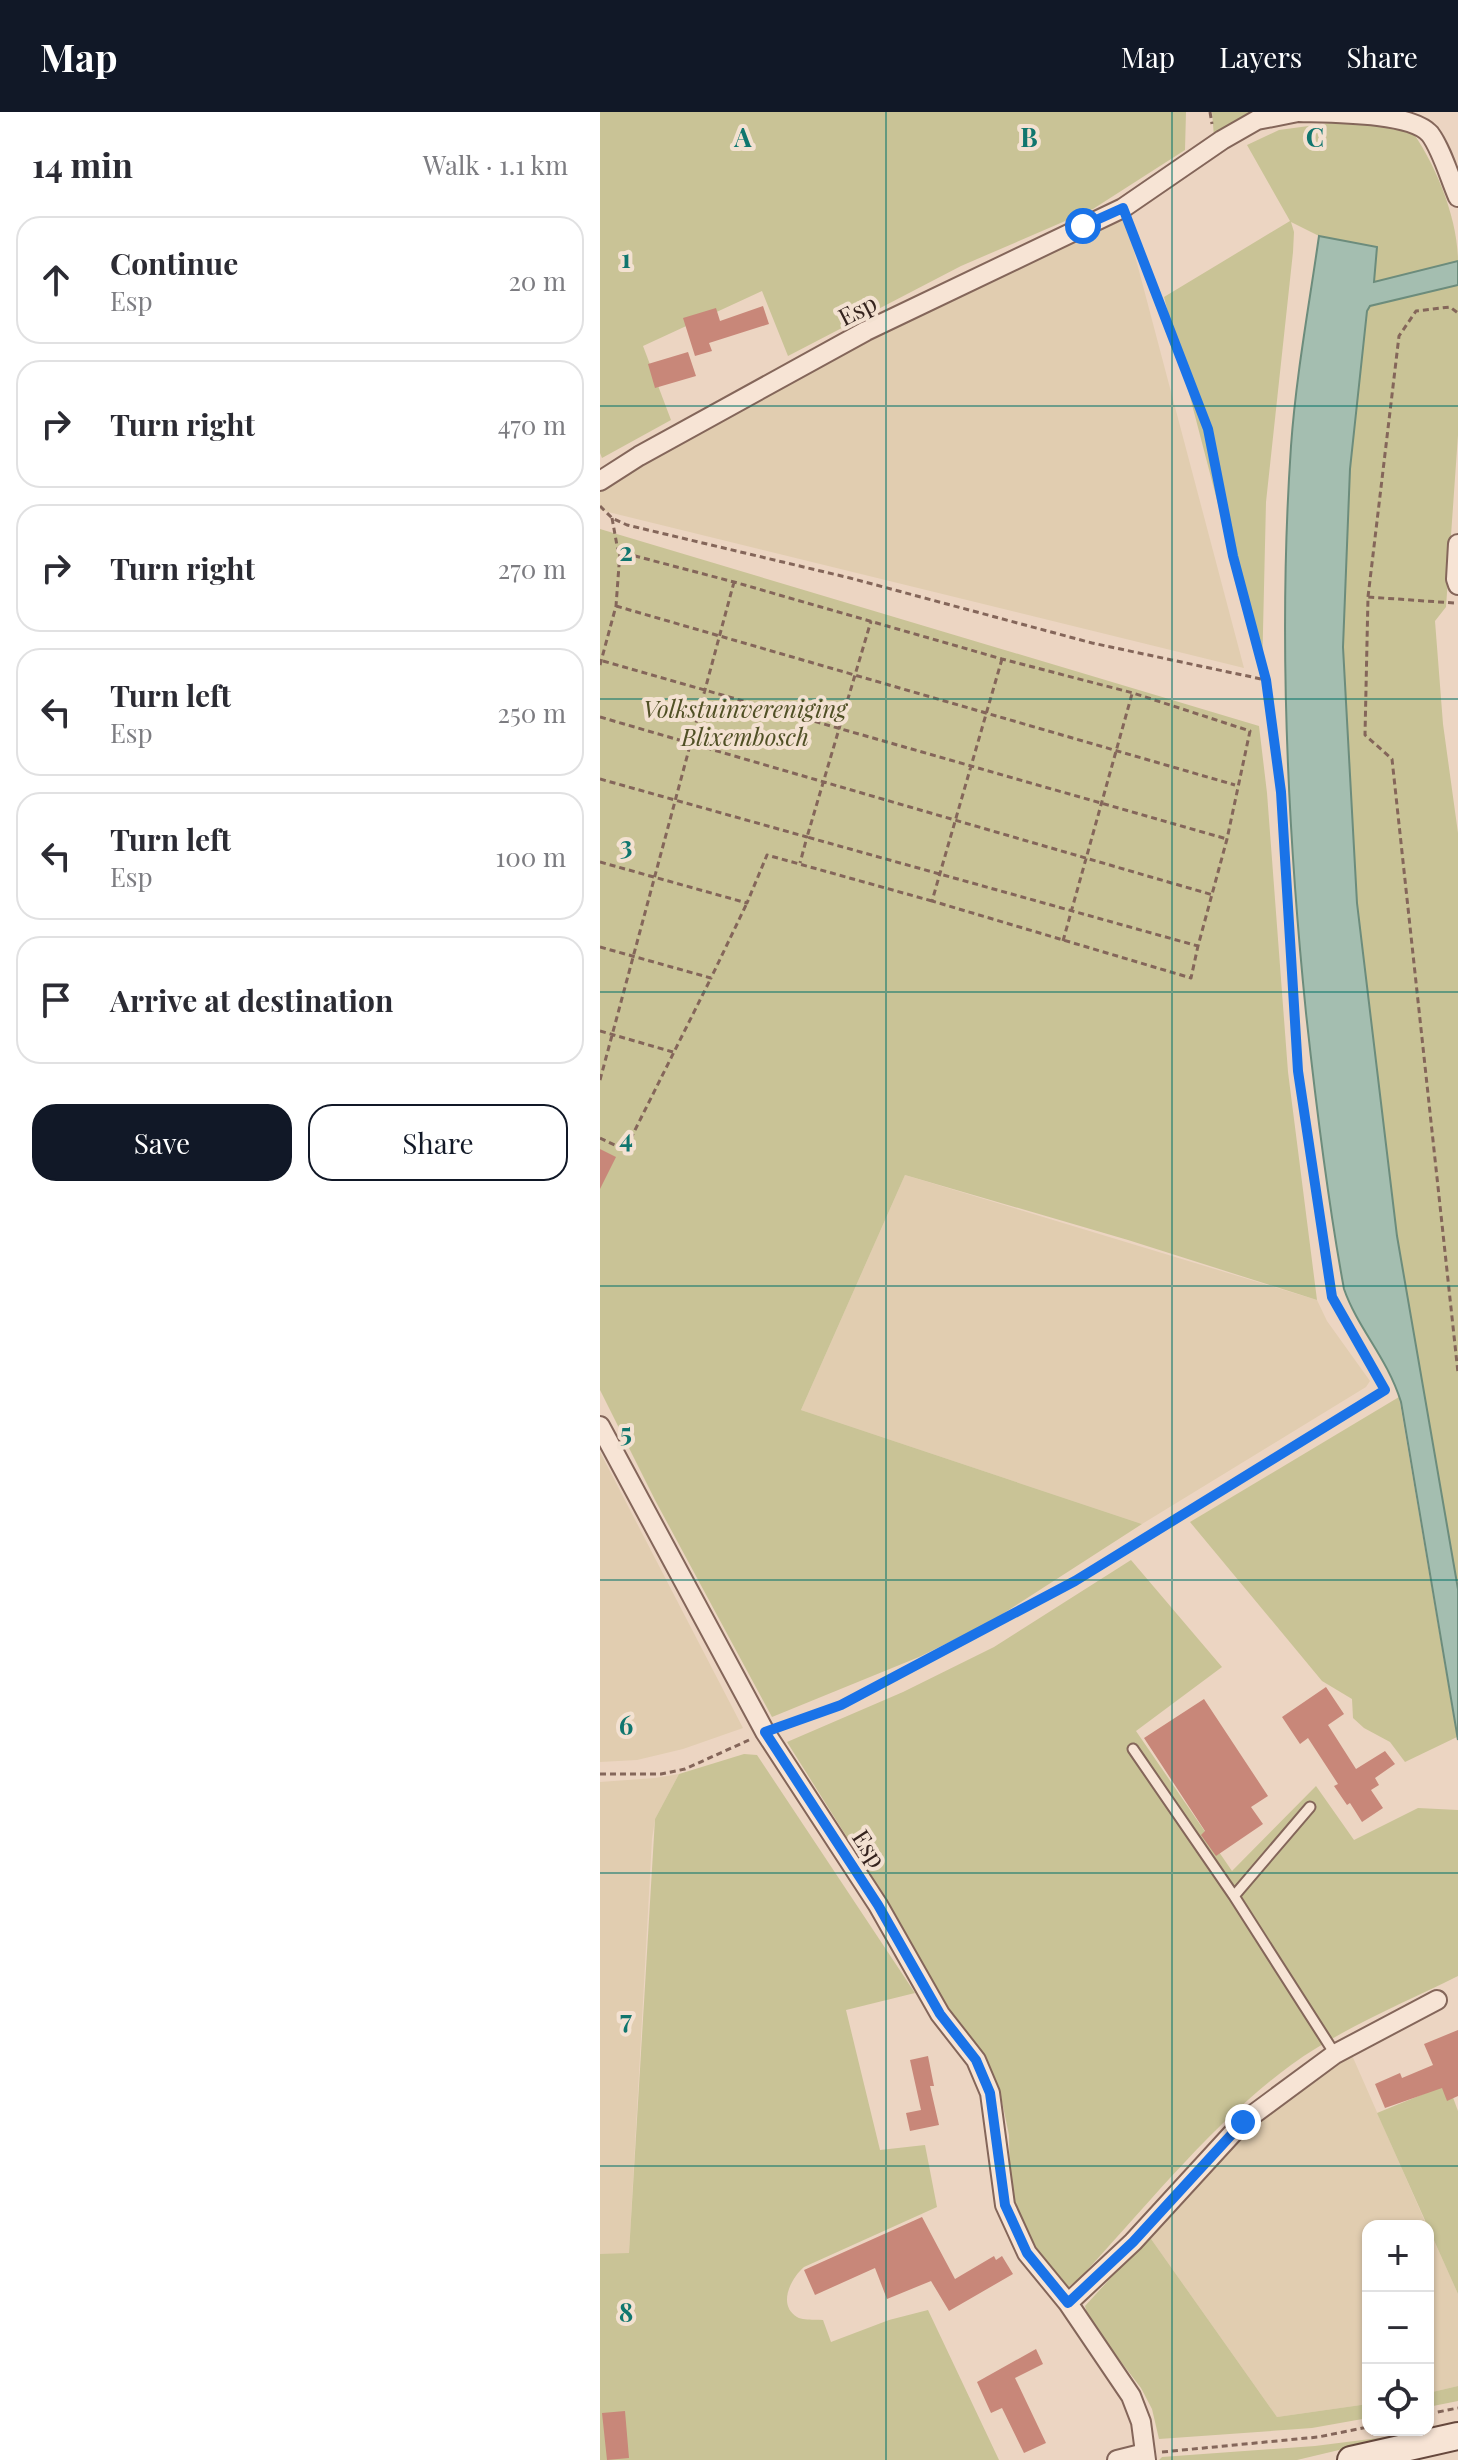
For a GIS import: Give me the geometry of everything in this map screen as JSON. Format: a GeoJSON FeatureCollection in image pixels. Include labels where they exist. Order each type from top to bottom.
{"type":"FeatureCollection","features":[{"type":"Feature","properties":{"kind":"main road"},"geometry":{"type":"LineString","coordinates":[[1351,2460],[1458,2436]]}},
{"type":"Feature","properties":{"kind":"street","name":"Esp"},"geometry":{"type":"LineString","coordinates":[[600,481],[639,456],[866,331],[1123,208],[1222,140],[1257,120],[1298,112],[1398,116],[1417,123],[1430,134],[1458,197]]}},
{"type":"Feature","properties":{"kind":"street"},"geometry":{"type":"LineString","coordinates":[[1458,544],[1458,585]]}},
{"type":"Feature","properties":{"kind":"street","name":"Esp"},"geometry":{"type":"LineString","coordinates":[[600,1426],[765,1732],[878,1905],[940,2014],[976,2060],[990,2093],[1005,2205],[1027,2253],[1068,2303],[1131,2396],[1141,2422],[1146,2457]]}},
{"type":"Feature","properties":{"kind":"street"},"geometry":{"type":"LineString","coordinates":[[1068,2303],[1133,2242],[1243,2122],[1335,2054],[1437,2000]]}},
{"type":"Feature","properties":{"kind":"street"},"geometry":{"type":"LineString","coordinates":[[1117,2460],[1146,2457]]}},
{"type":"Feature","properties":{"kind":"lane"},"geometry":{"type":"LineString","coordinates":[[1133,1749],[1234,1896],[1335,2054]]}},
{"type":"Feature","properties":{"kind":"lane"},"geometry":{"type":"LineString","coordinates":[[1234,1896],[1310,1807]]}},
{"type":"Feature","properties":{"kind":"path"},"geometry":{"type":"LineString","coordinates":[[600,1774],[661,1774],[685,1769],[765,1732],[841,1705],[1075,1581],[1385,1390],[1332,1297],[1298,1071],[1281,792],[1266,680],[1233,556],[1208,429],[1123,208]]}},
{"type":"Feature","properties":{"kind":"path"},"geometry":{"type":"LineString","coordinates":[[1458,313],[1450,307],[1416,311],[1399,336],[1368,597],[1365,735],[1392,759],[1458,1373]]}},
{"type":"Feature","properties":{"kind":"path"},"geometry":{"type":"LineString","coordinates":[[600,506],[612,518],[627,525],[850,578],[1092,643],[1266,680]]}},
{"type":"Feature","properties":{"kind":"path"},"geometry":{"type":"LineString","coordinates":[[612,518],[618,551]]}},
{"type":"Feature","properties":{"kind":"path"},"geometry":{"type":"LineString","coordinates":[[600,1138],[625,1150],[711,978],[767,855],[1191,978],[1227,839],[1236,785],[1250,731],[1133,693],[620,552],[616,606],[601,663],[1227,839]]}},
{"type":"Feature","properties":{"kind":"path"},"geometry":{"type":"LineString","coordinates":[[600,1080],[734,582]]}},
{"type":"Feature","properties":{"kind":"path"},"geometry":{"type":"LineString","coordinates":[[1368,597],[1458,603]]}},
{"type":"Feature","properties":{"kind":"path"},"geometry":{"type":"LineString","coordinates":[[616,606],[1236,785]]}},
{"type":"Feature","properties":{"kind":"path"},"geometry":{"type":"LineString","coordinates":[[800,863],[871,621]]}},
{"type":"Feature","properties":{"kind":"path"},"geometry":{"type":"LineString","coordinates":[[932,901],[1002,659]]}},
{"type":"Feature","properties":{"kind":"path"},"geometry":{"type":"LineString","coordinates":[[1063,941],[1133,693]]}},
{"type":"Feature","properties":{"kind":"path"},"geometry":{"type":"LineString","coordinates":[[600,717],[1213,895]]}},
{"type":"Feature","properties":{"kind":"path"},"geometry":{"type":"LineString","coordinates":[[600,779],[1198,946]]}},
{"type":"Feature","properties":{"kind":"path"},"geometry":{"type":"LineString","coordinates":[[600,862],[747,903]]}},
{"type":"Feature","properties":{"kind":"path"},"geometry":{"type":"LineString","coordinates":[[600,947],[711,978]]}},
{"type":"Feature","properties":{"kind":"path"},"geometry":{"type":"LineString","coordinates":[[600,1031],[674,1052]]}},
{"type":"Feature","properties":{"kind":"path"},"geometry":{"type":"LineString","coordinates":[[1434,2413],[1458,2408]]}},
{"type":"Feature","properties":{"kind":"path"},"geometry":{"type":"LineString","coordinates":[[1146,2457],[1318,2437],[1362,2428]]}},
{"type":"Feature","properties":{"kind":"shaded area"},"geometry":{"type":"Polygon","coordinates":[[[1124,214],[1244,668],[600,510],[600,487],[681,441],[896,325],[1124,214]]]}},
{"type":"Feature","properties":{"kind":"shaded area"},"geometry":{"type":"Polygon","coordinates":[[[1319,236],[1377,247],[1374,282],[1458,261],[1458,285],[1370,306],[1367,311],[1350,469],[1343,647],[1357,903],[1397,1236],[1458,1589],[1458,1740],[1401,1402],[1344,1289],[1322,1151],[1299,942],[1286,730],[1287,517],[1296,394],[1319,236]]]}},
{"type":"Feature","properties":{"kind":"shaded area"},"geometry":{"type":"Polygon","coordinates":[[[905,1175],[1317,1300],[1327,1321],[1370,1381],[1366,1387],[1142,1524],[801,1410],[905,1175]]]}},
{"type":"Feature","properties":{"kind":"shaded area"},"geometry":{"type":"Polygon","coordinates":[[[600,1452],[743,1728],[683,1749],[637,1760],[600,1762],[600,1452]]]}},
{"type":"Feature","properties":{"kind":"shaded area"},"geometry":{"type":"Polygon","coordinates":[[[679,1774],[655,1819],[652,1839],[629,2254],[600,2254],[600,1782],[679,1774]]]}},
{"type":"Feature","properties":{"kind":"shaded area"},"geometry":{"type":"Polygon","coordinates":[[[1351,2053],[1424,2220],[1362,2220],[1362,2405],[1277,2417],[1149,2236],[1260,2115],[1351,2053]]]}},
{"type":"Feature","properties":{"kind":"shaded area"},"geometry":{"type":"Polygon","coordinates":[[[1434,2240],[1458,2294],[1458,2386],[1434,2392],[1434,2240]]]}},
{"type":"Feature","properties":{"kind":"green space"},"geometry":{"type":"Polygon","coordinates":[[[600,112],[1186,112],[1185,150],[1093,209],[961,266],[788,356],[762,291],[643,346],[671,420],[602,458],[600,112]]]}},
{"type":"Feature","properties":{"kind":"green space"},"geometry":{"type":"Polygon","coordinates":[[[1212,112],[1269,112],[1214,137],[1212,112]]]}},
{"type":"Feature","properties":{"kind":"green space"},"geometry":{"type":"Polygon","coordinates":[[[1338,122],[1402,124],[1409,127],[1428,157],[1443,191],[1454,227],[1458,261],[1373,282],[1377,247],[1319,236],[1291,222],[1293,252],[1266,502],[1262,673],[1164,297],[1290,221],[1247,145],[1279,130],[1338,122]]]}},
{"type":"Feature","properties":{"kind":"green space"},"geometry":{"type":"Polygon","coordinates":[[[1458,285],[1458,435],[1446,607],[1435,621],[1443,724],[1458,833],[1458,1589],[1397,1236],[1357,903],[1343,647],[1350,469],[1367,311],[1370,306],[1458,285]]]}},
{"type":"Feature","properties":{"kind":"green space","name":"Volkstuinvereniging Blixembosch"},"geometry":{"type":"Polygon","coordinates":[[[600,529],[1259,726],[1288,1072],[1317,1300],[1128,1240],[905,1175],[801,1410],[1142,1524],[990,1622],[919,1657],[772,1717],[655,1500],[600,1390],[600,529]]]}},
{"type":"Feature","properties":{"kind":"green space"},"geometry":{"type":"Polygon","coordinates":[[[1399,1397],[1457,1737],[1405,1762],[1390,1742],[1364,1728],[1353,1718],[1352,1699],[1322,1681],[1190,1522],[1399,1397]]]}},
{"type":"Feature","properties":{"kind":"green space"},"geometry":{"type":"Polygon","coordinates":[[[1131,1560],[1222,1667],[1136,1731],[1232,1871],[1316,1786],[1354,1840],[1418,1808],[1458,1810],[1458,1976],[1331,2039],[1262,2087],[1208,2139],[1080,2278],[1068,2287],[1030,2240],[1010,2195],[1009,2135],[1000,2092],[985,2055],[939,2000],[855,1850],[787,1742],[903,1692],[994,1647],[1131,1560]]]}},
{"type":"Feature","properties":{"kind":"green space"},"geometry":{"type":"Polygon","coordinates":[[[744,1754],[757,1755],[915,1993],[846,2010],[880,2150],[925,2145],[937,2207],[804,2267],[791,2284],[788,2306],[797,2317],[823,2320],[831,2342],[889,2320],[928,2310],[999,2460],[600,2460],[600,2254],[629,2253],[655,1819],[679,1774],[744,1754]]]}},
{"type":"Feature","properties":{"kind":"green space"},"geometry":{"type":"Polygon","coordinates":[[[1448,2084],[1458,2111],[1458,2294],[1434,2240],[1434,2220],[1425,2220],[1377,2113],[1448,2084]]]}},
{"type":"Feature","properties":{"kind":"green space"},"geometry":{"type":"Polygon","coordinates":[[[1149,2236],[1277,2417],[1362,2405],[1362,2419],[1312,2428],[1159,2439],[1152,2409],[1141,2388],[1089,2320],[1085,2306],[1149,2236]]]}},
{"type":"Feature","properties":{"kind":"green space"},"geometry":{"type":"Polygon","coordinates":[[[1458,2386],[1458,2401],[1434,2406],[1434,2392],[1458,2386]]]}},
{"type":"Feature","properties":{"kind":"green space"},"geometry":{"type":"Polygon","coordinates":[[[1398,2436],[1297,2460],[1159,2460],[1162,2457],[1315,2446],[1398,2436]]]}},
{"type":"Feature","properties":{"kind":"building"},"geometry":{"type":"Polygon","coordinates":[[[763,306],[769,324],[709,343],[712,351],[695,356],[683,318],[716,308],[720,321],[763,306]]]}},
{"type":"Feature","properties":{"kind":"building"},"geometry":{"type":"Polygon","coordinates":[[[688,352],[696,376],[655,388],[648,364],[688,352]]]}},
{"type":"Feature","properties":{"kind":"building"},"geometry":{"type":"Polygon","coordinates":[[[600,1149],[616,1157],[600,1189],[600,1149]]]}},
{"type":"Feature","properties":{"kind":"building"},"geometry":{"type":"Polygon","coordinates":[[[1326,1687],[1344,1714],[1328,1725],[1356,1769],[1385,1751],[1395,1764],[1375,1778],[1379,1785],[1371,1790],[1383,1808],[1362,1822],[1334,1786],[1338,1784],[1308,1738],[1300,1744],[1282,1717],[1326,1687]]]}},
{"type":"Feature","properties":{"kind":"building"},"geometry":{"type":"Polygon","coordinates":[[[1204,1699],[1268,1796],[1251,1807],[1263,1824],[1216,1856],[1201,1835],[1205,1831],[1144,1738],[1204,1699]]]}},
{"type":"Feature","properties":{"kind":"building"},"geometry":{"type":"Polygon","coordinates":[[[1458,2030],[1458,2096],[1447,2101],[1442,2088],[1385,2108],[1375,2084],[1400,2073],[1402,2078],[1433,2065],[1424,2044],[1458,2030]]]}},
{"type":"Feature","properties":{"kind":"building"},"geometry":{"type":"Polygon","coordinates":[[[928,2056],[934,2086],[930,2086],[939,2125],[910,2131],[906,2113],[921,2110],[910,2060],[928,2056]]]}},
{"type":"Feature","properties":{"kind":"building"},"geometry":{"type":"Polygon","coordinates":[[[922,2217],[955,2279],[994,2256],[996,2260],[1002,2256],[1013,2274],[949,2311],[931,2281],[887,2299],[875,2268],[815,2295],[804,2270],[922,2217]]]}},
{"type":"Feature","properties":{"kind":"building"},"geometry":{"type":"Polygon","coordinates":[[[1036,2349],[1043,2364],[1015,2378],[1046,2443],[1024,2453],[1002,2408],[991,2413],[977,2382],[1036,2349]]]}},
{"type":"Feature","properties":{"kind":"building"},"geometry":{"type":"Polygon","coordinates":[[[625,2411],[629,2458],[607,2460],[602,2413],[625,2411]]]}},
{"type":"Feature","properties":{"kind":"route"},"geometry":{"type":"LineString","coordinates":[[1083,226],[1123,208],[1208,429],[1233,556],[1266,680],[1281,792],[1298,1071],[1332,1297],[1385,1390],[1075,1581],[841,1705],[765,1732],[878,1905],[940,2014],[976,2060],[990,2093],[1005,2205],[1027,2253],[1068,2303],[1133,2242],[1243,2122]]}}]}
